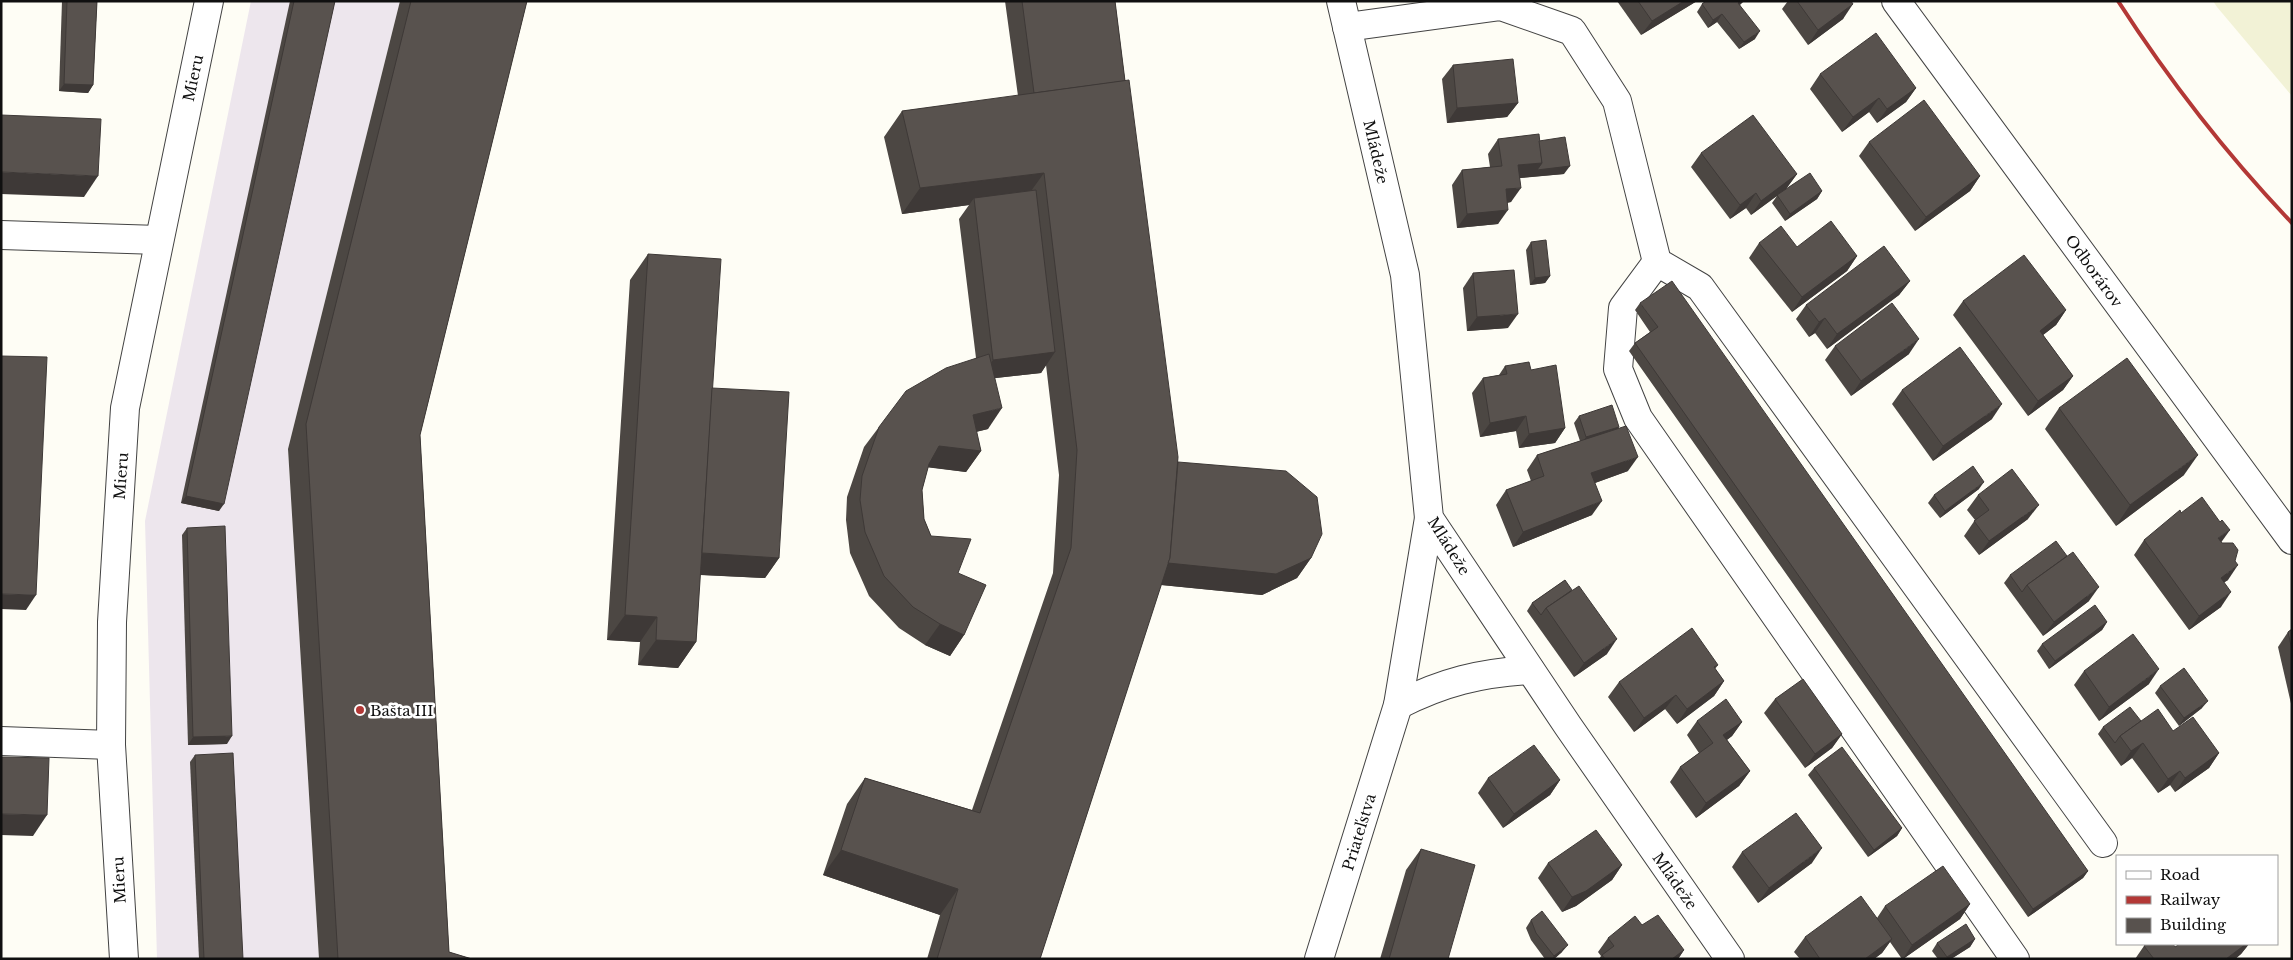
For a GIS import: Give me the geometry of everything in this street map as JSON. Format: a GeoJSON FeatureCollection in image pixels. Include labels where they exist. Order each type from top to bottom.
{"type":"FeatureCollection","features":[{"type":"Feature","properties":{"kind":"street","name":"Mieru"},"geometry":{"type":"LineString","coordinates":[[124,959],[111,745],[112,622],[125,408],[209,1]]}},
{"type":"Feature","properties":{"kind":"street","name":"Odborárov"},"geometry":{"type":"LineString","coordinates":[[1896,1],[2292,540]]}},
{"type":"Feature","properties":{"kind":"street"},"geometry":{"type":"LineString","coordinates":[[1344,14],[1501,6],[1572,30],[1617,101],[1657,262],[1700,287],[2103,843]]}},
{"type":"Feature","properties":{"kind":"street","name":"Mládeže"},"geometry":{"type":"LineString","coordinates":[[1344,14],[1405,275],[1429,518],[1530,670],[1730,959]]}},
{"type":"Feature","properties":{"kind":"street"},"geometry":{"type":"LineString","coordinates":[[1,234],[159,240]]}},
{"type":"Feature","properties":{"kind":"street"},"geometry":{"type":"LineString","coordinates":[[1657,262],[1623,308],[1618,369],[1638,418],[2015,959]]}},
{"type":"Feature","properties":{"kind":"street","name":"Priateľstva"},"geometry":{"type":"LineString","coordinates":[[1319,959],[1398,705],[1429,518]]}},
{"type":"Feature","properties":{"kind":"street"},"geometry":{"type":"LineString","coordinates":[[1398,705],[1429,690],[1462,679],[1496,672],[1530,670]]}},
{"type":"Feature","properties":{"kind":"street"},"geometry":{"type":"LineString","coordinates":[[1,741],[111,745]]}},
{"type":"Feature","properties":{"kind":"shaded area"},"geometry":{"type":"Polygon","coordinates":[[[251,1],[400,1],[288,449],[319,959],[157,959],[145,521],[251,1]]]}},
{"type":"Feature","properties":{"kind":"green space"},"geometry":{"type":"Polygon","coordinates":[[[2213,1],[2292,1],[2292,96],[2217,7],[2213,1]]]}},
{"type":"Feature","properties":{"kind":"building"},"geometry":{"type":"Polygon","coordinates":[[[67,1],[97,1],[93,85],[64,84],[67,1]]]}},
{"type":"Feature","properties":{"kind":"building"},"geometry":{"type":"Polygon","coordinates":[[[294,1],[335,1],[224,504],[186,496],[294,1]]]}},
{"type":"Feature","properties":{"kind":"building","name":"Bašta III"},"geometry":{"type":"Polygon","coordinates":[[[411,1],[527,1],[420,435],[449,952],[472,959],[338,959],[306,424],[411,1]]]}},
{"type":"Feature","properties":{"kind":"building"},"geometry":{"type":"Polygon","coordinates":[[[1022,1],[1115,1],[1125,81],[1034,93],[1022,1]]]}},
{"type":"Feature","properties":{"kind":"building"},"geometry":{"type":"Polygon","coordinates":[[[1638,1],[1684,1],[1652,21],[1638,1]]]}},
{"type":"Feature","properties":{"kind":"building"},"geometry":{"type":"Polygon","coordinates":[[[1706,1],[1740,1],[1738,3],[1760,31],[1744,42],[1722,14],[1713,20],[1702,4],[1706,1]]]}},
{"type":"Feature","properties":{"kind":"building"},"geometry":{"type":"Polygon","coordinates":[[[1797,1],[1851,1],[1853,4],[1818,30],[1797,1]]]}},
{"type":"Feature","properties":{"kind":"building"},"geometry":{"type":"Polygon","coordinates":[[[1876,33],[1916,88],[1887,109],[1879,98],[1853,117],[1820,74],[1876,33]]]}},
{"type":"Feature","properties":{"kind":"building"},"geometry":{"type":"Polygon","coordinates":[[[1513,59],[1518,103],[1457,108],[1453,65],[1513,59]]]}},
{"type":"Feature","properties":{"kind":"building"},"geometry":{"type":"Polygon","coordinates":[[[1129,80],[1178,457],[1170,558],[1040,959],[937,959],[958,889],[841,850],[865,778],[980,813],[1071,548],[1077,450],[1044,173],[920,188],[902,111],[1129,80]]]}},
{"type":"Feature","properties":{"kind":"building"},"geometry":{"type":"Polygon","coordinates":[[[1924,100],[1980,176],[1926,217],[1869,142],[1924,100]]]}},
{"type":"Feature","properties":{"kind":"building"},"geometry":{"type":"Polygon","coordinates":[[[1,115],[101,119],[98,176],[1,172],[1,115]]]}},
{"type":"Feature","properties":{"kind":"building"},"geometry":{"type":"Polygon","coordinates":[[[1753,115],[1797,174],[1761,201],[1756,193],[1740,205],[1701,153],[1753,115]]]}},
{"type":"Feature","properties":{"kind":"building"},"geometry":{"type":"Polygon","coordinates":[[[1539,134],[1542,163],[1518,165],[1521,188],[1506,189],[1508,210],[1467,214],[1462,170],[1502,166],[1498,139],[1539,134]]]}},
{"type":"Feature","properties":{"kind":"building"},"geometry":{"type":"Polygon","coordinates":[[[1565,137],[1570,166],[1537,170],[1542,163],[1539,141],[1565,137]]]}},
{"type":"Feature","properties":{"kind":"building"},"geometry":{"type":"Polygon","coordinates":[[[1810,173],[1822,191],[1790,214],[1777,195],[1810,173]]]}},
{"type":"Feature","properties":{"kind":"building"},"geometry":{"type":"Polygon","coordinates":[[[1036,190],[1055,352],[993,360],[974,198],[1036,190]]]}},
{"type":"Feature","properties":{"kind":"building"},"geometry":{"type":"Polygon","coordinates":[[[1831,221],[1857,256],[1802,297],[1759,243],[1781,226],[1797,247],[1831,221]]]}},
{"type":"Feature","properties":{"kind":"building"},"geometry":{"type":"Polygon","coordinates":[[[1546,240],[1550,276],[1535,278],[1531,242],[1546,240]]]}},
{"type":"Feature","properties":{"kind":"building"},"geometry":{"type":"Polygon","coordinates":[[[1884,246],[1910,281],[1837,334],[1825,318],[1819,322],[1806,305],[1884,246]]]}},
{"type":"Feature","properties":{"kind":"building"},"geometry":{"type":"Polygon","coordinates":[[[648,254],[721,259],[696,642],[656,640],[657,617],[625,615],[648,254]]]}},
{"type":"Feature","properties":{"kind":"building"},"geometry":{"type":"Polygon","coordinates":[[[2024,255],[2066,310],[2040,331],[2073,376],[2038,401],[1963,301],[2024,255]]]}},
{"type":"Feature","properties":{"kind":"building"},"geometry":{"type":"Polygon","coordinates":[[[1514,270],[1518,314],[1477,317],[1473,273],[1514,270]]]}},
{"type":"Feature","properties":{"kind":"building"},"geometry":{"type":"Polygon","coordinates":[[[1672,281],[2088,871],[2033,909],[1635,343],[1658,327],[1640,303],[1672,281]]]}},
{"type":"Feature","properties":{"kind":"building"},"geometry":{"type":"Polygon","coordinates":[[[1892,303],[1919,339],[1861,381],[1835,346],[1892,303]]]}},
{"type":"Feature","properties":{"kind":"building"},"geometry":{"type":"Polygon","coordinates":[[[1960,347],[2002,404],[1943,446],[1902,390],[1960,347]]]}},
{"type":"Feature","properties":{"kind":"building"},"geometry":{"type":"Polygon","coordinates":[[[989,354],[1002,408],[973,415],[981,451],[939,446],[929,464],[922,490],[924,519],[931,536],[971,539],[958,573],[986,585],[964,635],[940,624],[913,607],[884,576],[865,532],[860,500],[862,476],[879,427],[906,391],[946,368],[989,354]]]}},
{"type":"Feature","properties":{"kind":"building"},"geometry":{"type":"Polygon","coordinates":[[[1,356],[47,357],[36,595],[1,594],[1,356]]]}},
{"type":"Feature","properties":{"kind":"building"},"geometry":{"type":"Polygon","coordinates":[[[2127,358],[2198,455],[2130,505],[2059,408],[2127,358]]]}},
{"type":"Feature","properties":{"kind":"building"},"geometry":{"type":"Polygon","coordinates":[[[1529,362],[1531,370],[1556,365],[1565,428],[1529,434],[1526,416],[1490,423],[1483,378],[1507,374],[1505,366],[1529,362]]]}},
{"type":"Feature","properties":{"kind":"building"},"geometry":{"type":"Polygon","coordinates":[[[712,388],[789,392],[779,558],[702,553],[712,388]]]}},
{"type":"Feature","properties":{"kind":"building"},"geometry":{"type":"Polygon","coordinates":[[[1612,405],[1619,427],[1586,437],[1579,416],[1612,405]]]}},
{"type":"Feature","properties":{"kind":"building"},"geometry":{"type":"Polygon","coordinates":[[[1626,426],[1638,457],[1591,473],[1602,501],[1523,532],[1506,490],[1544,476],[1537,455],[1626,426]]]}},
{"type":"Feature","properties":{"kind":"building"},"geometry":{"type":"Polygon","coordinates":[[[1178,462],[1286,471],[1317,497],[1322,534],[1311,558],[1276,574],[1168,563],[1178,462]]]}},
{"type":"Feature","properties":{"kind":"building"},"geometry":{"type":"Polygon","coordinates":[[[1973,466],[1984,482],[1945,511],[1934,495],[1973,466]]]}},
{"type":"Feature","properties":{"kind":"building"},"geometry":{"type":"Polygon","coordinates":[[[2012,469],[2039,505],[1989,541],[1974,521],[1989,510],[1978,495],[2012,469]]]}},
{"type":"Feature","properties":{"kind":"building"},"geometry":{"type":"Polygon","coordinates":[[[2202,497],[2220,522],[2222,520],[2230,530],[2218,538],[2222,543],[2233,543],[2238,550],[2235,561],[2238,565],[2221,578],[2231,592],[2199,616],[2144,540],[2180,510],[2181,513],[2202,497]]]}},
{"type":"Feature","properties":{"kind":"building"},"geometry":{"type":"Polygon","coordinates":[[[225,526],[232,736],[193,737],[187,528],[225,526]]]}},
{"type":"Feature","properties":{"kind":"building"},"geometry":{"type":"Polygon","coordinates":[[[2056,541],[2067,556],[2027,585],[2022,592],[2010,575],[2056,541]]]}},
{"type":"Feature","properties":{"kind":"building"},"geometry":{"type":"Polygon","coordinates":[[[2073,552],[2099,587],[2054,622],[2027,585],[2073,552]]]}},
{"type":"Feature","properties":{"kind":"building"},"geometry":{"type":"Polygon","coordinates":[[[1565,580],[1572,590],[1546,608],[1541,615],[1532,603],[1565,580]]]}},
{"type":"Feature","properties":{"kind":"building"},"geometry":{"type":"Polygon","coordinates":[[[1579,586],[1617,639],[1584,663],[1546,608],[1579,586]]]}},
{"type":"Feature","properties":{"kind":"building"},"geometry":{"type":"Polygon","coordinates":[[[2095,605],[2107,622],[2055,661],[2042,644],[2095,605]]]}},
{"type":"Feature","properties":{"kind":"building"},"geometry":{"type":"Polygon","coordinates":[[[1692,628],[1718,665],[1714,667],[1724,681],[1687,709],[1676,695],[1644,718],[1619,682],[1692,628]]]}},
{"type":"Feature","properties":{"kind":"building"},"geometry":{"type":"Polygon","coordinates":[[[2292,629],[2292,650],[2288,632],[2292,629]]]}},
{"type":"Feature","properties":{"kind":"building"},"geometry":{"type":"Polygon","coordinates":[[[2133,634],[2159,669],[2109,707],[2084,671],[2133,634]]]}},
{"type":"Feature","properties":{"kind":"building"},"geometry":{"type":"Polygon","coordinates":[[[2184,668],[2208,701],[2184,718],[2160,686],[2184,668]]]}},
{"type":"Feature","properties":{"kind":"building"},"geometry":{"type":"Polygon","coordinates":[[[1803,679],[1842,734],[1815,754],[1775,699],[1803,679]]]}},
{"type":"Feature","properties":{"kind":"building"},"geometry":{"type":"Polygon","coordinates":[[[1726,699],[1742,722],[1723,735],[1750,771],[1706,803],[1680,767],[1713,743],[1697,721],[1726,699]]]}},
{"type":"Feature","properties":{"kind":"building"},"geometry":{"type":"Polygon","coordinates":[[[2130,707],[2141,721],[2120,736],[2115,743],[2103,727],[2130,707]]]}},
{"type":"Feature","properties":{"kind":"building"},"geometry":{"type":"Polygon","coordinates":[[[2158,709],[2173,731],[2193,717],[2219,753],[2185,778],[2180,771],[2168,779],[2143,743],[2131,751],[2120,736],[2158,709]]]}},
{"type":"Feature","properties":{"kind":"building"},"geometry":{"type":"Polygon","coordinates":[[[1534,745],[1560,780],[1514,814],[1488,778],[1534,745]]]}},
{"type":"Feature","properties":{"kind":"building"},"geometry":{"type":"Polygon","coordinates":[[[1842,747],[1902,828],[1874,850],[1814,768],[1842,747]]]}},
{"type":"Feature","properties":{"kind":"building"},"geometry":{"type":"Polygon","coordinates":[[[233,753],[243,959],[204,959],[195,755],[233,753]]]}},
{"type":"Feature","properties":{"kind":"building"},"geometry":{"type":"Polygon","coordinates":[[[1,757],[49,758],[47,815],[1,814],[1,757]]]}},
{"type":"Feature","properties":{"kind":"building"},"geometry":{"type":"Polygon","coordinates":[[[1796,813],[1822,848],[1769,888],[1742,852],[1796,813]]]}},
{"type":"Feature","properties":{"kind":"building"},"geometry":{"type":"Polygon","coordinates":[[[1596,830],[1622,865],[1586,891],[1572,897],[1548,863],[1596,830]]]}},
{"type":"Feature","properties":{"kind":"building"},"geometry":{"type":"Polygon","coordinates":[[[1421,849],[1475,865],[1448,959],[1389,959],[1421,849]]]}},
{"type":"Feature","properties":{"kind":"building"},"geometry":{"type":"Polygon","coordinates":[[[1943,866],[1970,904],[1912,945],[1885,906],[1943,866]]]}},
{"type":"Feature","properties":{"kind":"building"},"geometry":{"type":"Polygon","coordinates":[[[1861,896],[1892,939],[1865,959],[1820,959],[1805,937],[1861,896]]]}},
{"type":"Feature","properties":{"kind":"building"},"geometry":{"type":"Polygon","coordinates":[[[1542,911],[1568,945],[1554,956],[1536,933],[1531,920],[1542,911]]]}},
{"type":"Feature","properties":{"kind":"building"},"geometry":{"type":"Polygon","coordinates":[[[1658,915],[1684,950],[1672,959],[1605,959],[1602,955],[1614,946],[1608,938],[1635,916],[1642,925],[1658,915]]]}},
{"type":"Feature","properties":{"kind":"building"},"geometry":{"type":"Polygon","coordinates":[[[1966,924],[1975,939],[1947,957],[1937,943],[1966,924]]]}},
{"type":"Feature","properties":{"kind":"building"},"geometry":{"type":"Polygon","coordinates":[[[2245,945],[2226,959],[2154,959],[2144,946],[2245,945]]]}},
{"type":"Feature","properties":{"kind":"railway"},"geometry":{"type":"LineString","coordinates":[[2118,1],[2178,88],[2222,144],[2292,223]]}},
{"type":"Feature","properties":{"kind":"place","name":"Bašta III"},"geometry":{"type":"Point","coordinates":[360,710]}}]}
